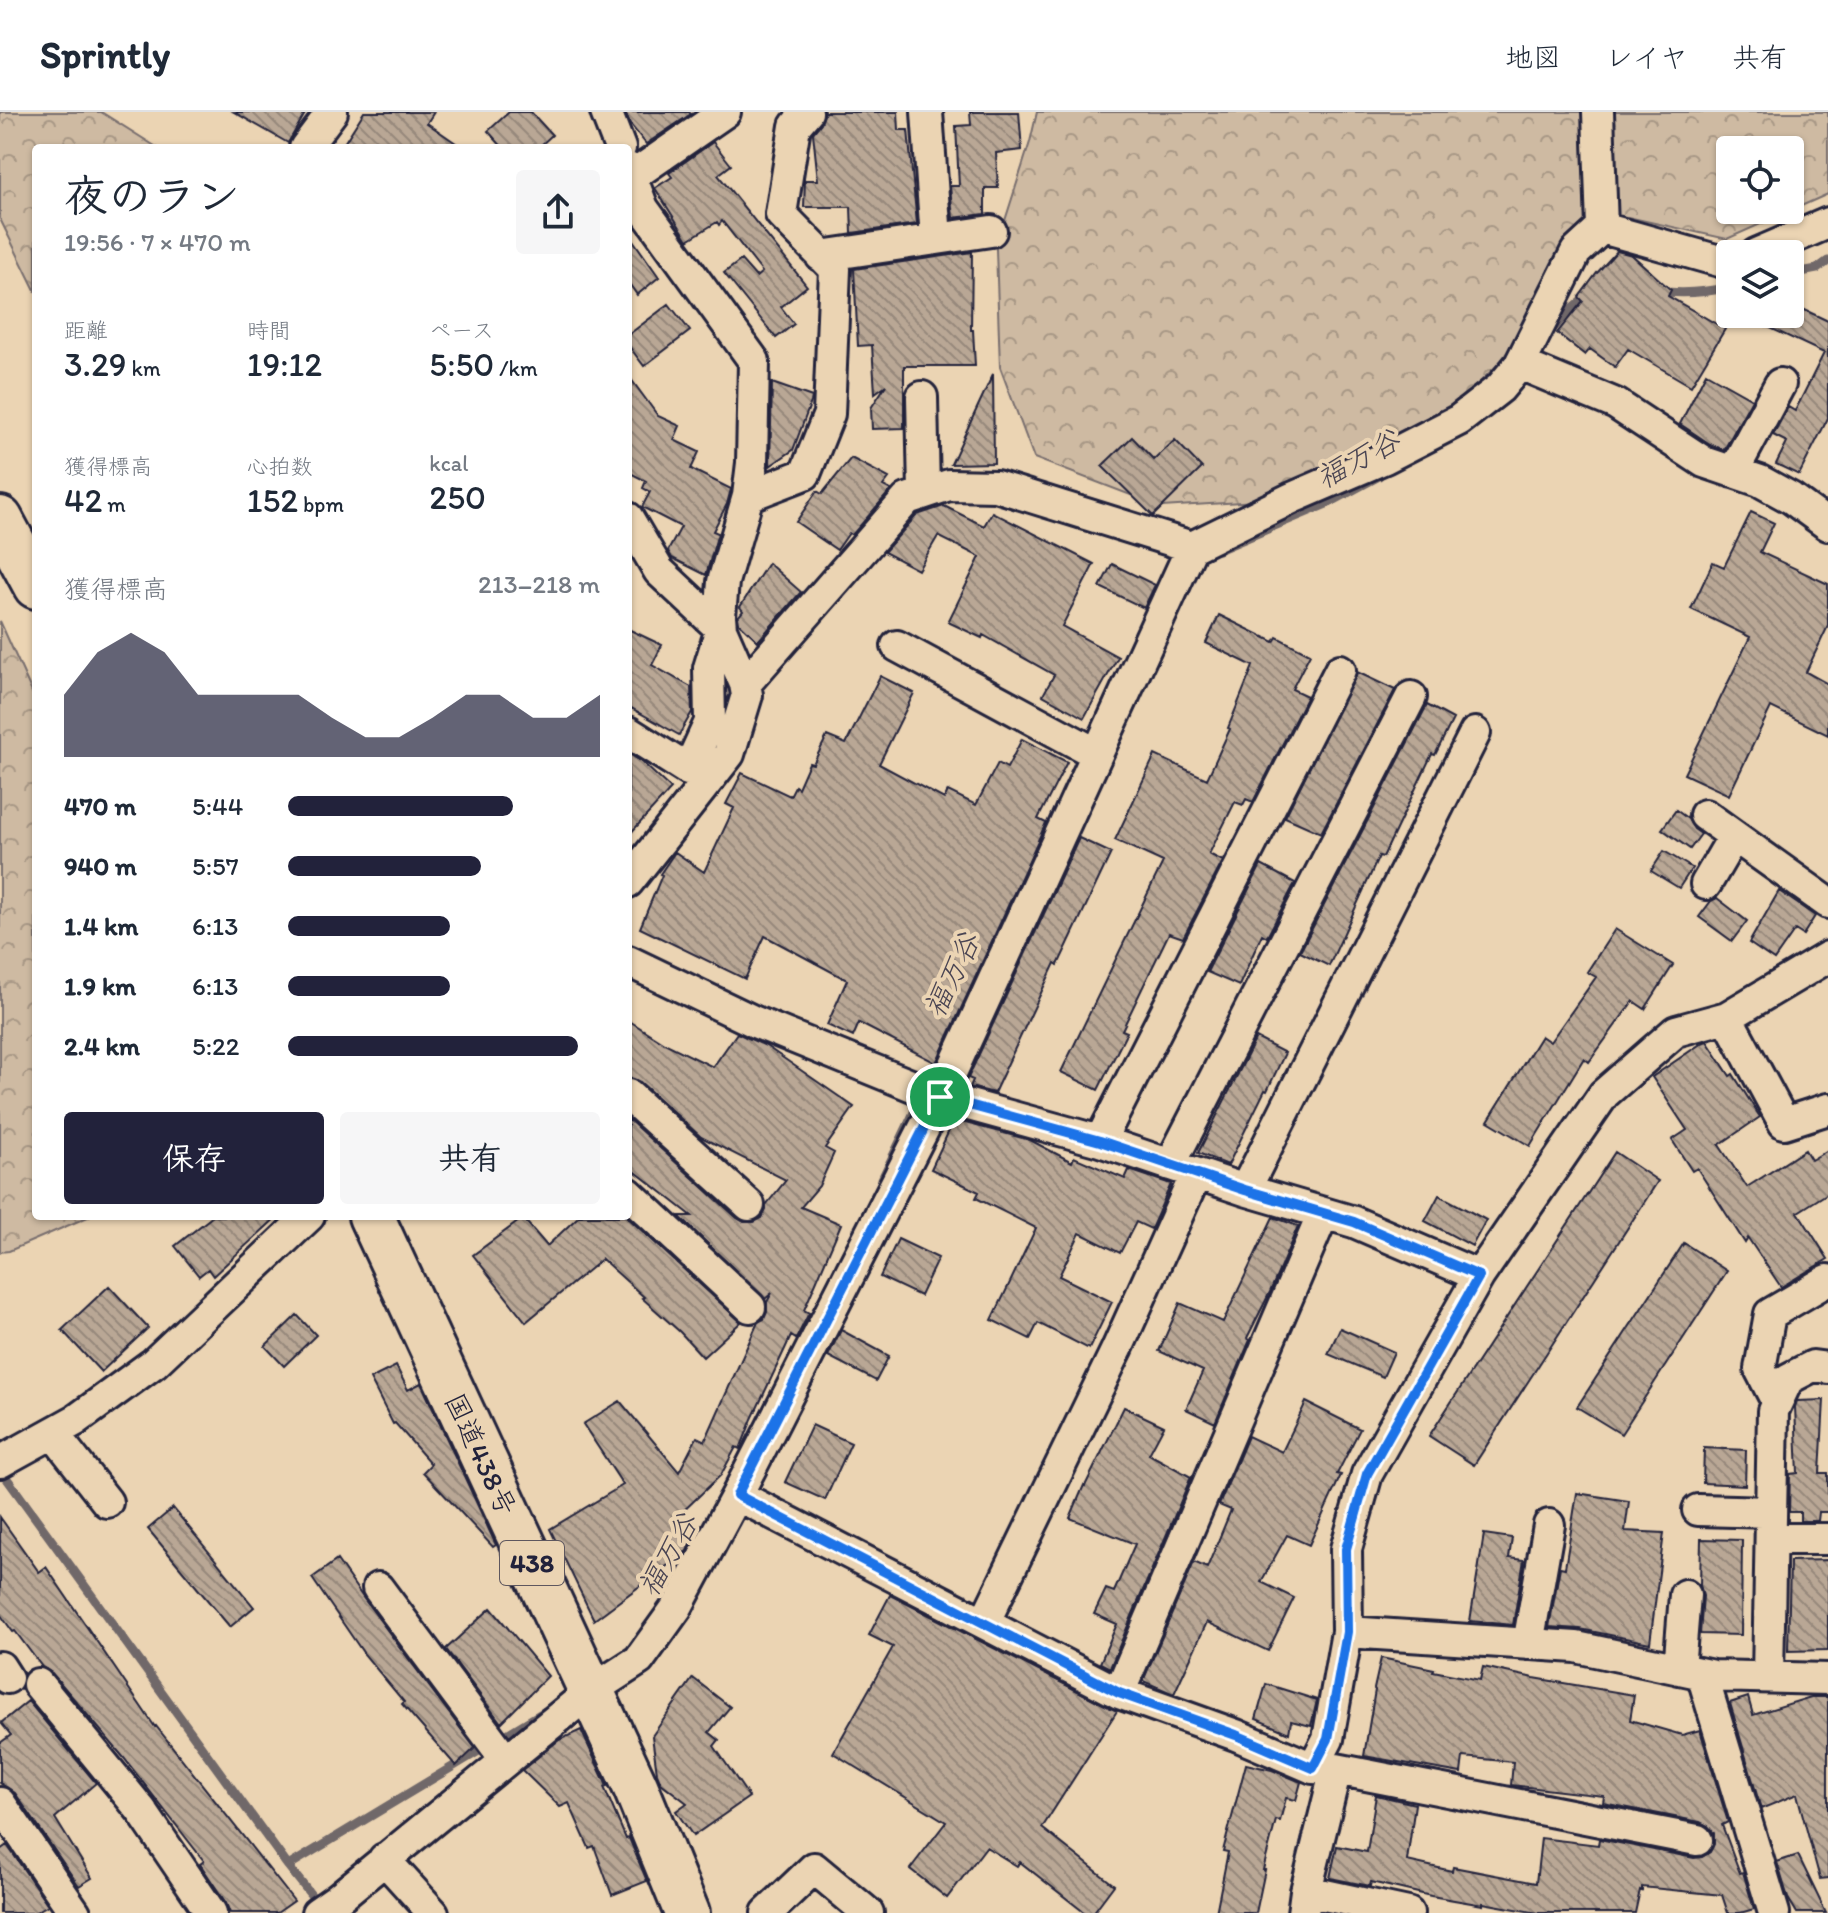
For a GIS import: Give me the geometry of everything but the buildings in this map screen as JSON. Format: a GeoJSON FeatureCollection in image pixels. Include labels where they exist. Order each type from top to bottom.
{"type":"FeatureCollection","features":[{"type":"Feature","properties":{"kind":"highway"},"geometry":{"type":"LineString","coordinates":[[0,519],[32,579]]}},
{"type":"Feature","properties":{"kind":"highway","name":"国道438号"},"geometry":{"type":"LineString","coordinates":[[373,1220],[636,1788],[687,1913]]}},
{"type":"Feature","properties":{"kind":"street"},"geometry":{"type":"LineString","coordinates":[[308,144],[332,112]]}},
{"type":"Feature","properties":{"kind":"street"},"geometry":{"type":"LineString","coordinates":[[606,112],[618,144]]}},
{"type":"Feature","properties":{"kind":"street"},"geometry":{"type":"LineString","coordinates":[[632,171],[725,112]]}},
{"type":"Feature","properties":{"kind":"street"},"geometry":{"type":"LineString","coordinates":[[748,496],[805,474],[829,414],[835,269],[781,214],[795,126],[807,112]]}},
{"type":"Feature","properties":{"kind":"street"},"geometry":{"type":"LineString","coordinates":[[927,112],[936,239]]}},
{"type":"Feature","properties":{"kind":"street"},"geometry":{"type":"LineString","coordinates":[[317,1913],[591,1691],[639,1660],[677,1607],[940,1097],[1192,547],[1292,498],[1385,458],[1459,420],[1500,388],[1520,364],[1576,252],[1602,228],[1598,112]]}},
{"type":"Feature","properties":{"kind":"street"},"geometry":{"type":"LineString","coordinates":[[632,178],[643,208],[754,361],[752,463],[748,496],[723,582],[720,616],[721,629],[747,695],[729,754],[632,877]]}},
{"type":"Feature","properties":{"kind":"street"},"geometry":{"type":"LineString","coordinates":[[1789,240],[1828,223]]}},
{"type":"Feature","properties":{"kind":"street"},"geometry":{"type":"LineString","coordinates":[[1602,228],[1716,260]]}},
{"type":"Feature","properties":{"kind":"street"},"geometry":{"type":"LineString","coordinates":[[821,256],[991,231]]}},
{"type":"Feature","properties":{"kind":"street"},"geometry":{"type":"LineString","coordinates":[[1520,364],[1616,404],[1704,462],[1770,486],[1828,525]]}},
{"type":"Feature","properties":{"kind":"street"},"geometry":{"type":"LineString","coordinates":[[1733,472],[1780,384]]}},
{"type":"Feature","properties":{"kind":"street"},"geometry":{"type":"LineString","coordinates":[[922,397],[924,493]]}},
{"type":"Feature","properties":{"kind":"street"},"geometry":{"type":"LineString","coordinates":[[745,684],[907,499],[949,485],[996,486],[1192,547]]}},
{"type":"Feature","properties":{"kind":"street"},"geometry":{"type":"LineString","coordinates":[[632,525],[659,571],[721,629]]}},
{"type":"Feature","properties":{"kind":"street"},"geometry":{"type":"LineString","coordinates":[[632,735],[688,770],[710,722],[709,668],[721,629]]}},
{"type":"Feature","properties":{"kind":"street"},"geometry":{"type":"LineString","coordinates":[[897,646],[1097,754]]}},
{"type":"Feature","properties":{"kind":"street"},"geometry":{"type":"LineString","coordinates":[[1100,1141],[1340,670]]}},
{"type":"Feature","properties":{"kind":"street"},"geometry":{"type":"LineString","coordinates":[[984,1623],[1117,1349],[1183,1170],[1411,697]]}},
{"type":"Feature","properties":{"kind":"street"},"geometry":{"type":"LineString","coordinates":[[1245,1190],[1475,733]]}},
{"type":"Feature","properties":{"kind":"street"},"geometry":{"type":"LineString","coordinates":[[1705,815],[1828,903]]}},
{"type":"Feature","properties":{"kind":"street"},"geometry":{"type":"LineString","coordinates":[[1706,884],[1734,836]]}},
{"type":"Feature","properties":{"kind":"street"},"geometry":{"type":"LineString","coordinates":[[1408,1913],[1305,1902],[1347,1632],[1346,1549],[1367,1474],[1479,1276],[1604,1094],[1676,1031],[1727,1017],[1828,957]]}},
{"type":"Feature","properties":{"kind":"street"},"geometry":{"type":"LineString","coordinates":[[632,963],[755,1022],[940,1097],[1100,1141],[1245,1190],[1354,1222],[1479,1276]]}},
{"type":"Feature","properties":{"kind":"street"},"geometry":{"type":"LineString","coordinates":[[1727,1017],[1784,1123],[1828,1109]]}},
{"type":"Feature","properties":{"kind":"street"},"geometry":{"type":"LineString","coordinates":[[632,1099],[749,1205]]}},
{"type":"Feature","properties":{"kind":"street"},"geometry":{"type":"LineString","coordinates":[[632,1197],[750,1307]]}},
{"type":"Feature","properties":{"kind":"street"},"geometry":{"type":"LineString","coordinates":[[1119,1693],[1323,1214]]}},
{"type":"Feature","properties":{"kind":"street"},"geometry":{"type":"LineString","coordinates":[[0,1462],[76,1420],[154,1363],[305,1220]]}},
{"type":"Feature","properties":{"kind":"street"},"geometry":{"type":"LineString","coordinates":[[1777,1402],[1760,1369],[1770,1314],[1828,1280]]}},
{"type":"Feature","properties":{"kind":"street"},"geometry":{"type":"LineString","coordinates":[[1768,1677],[1773,1411],[1788,1379],[1813,1366],[1828,1368]]}},
{"type":"Feature","properties":{"kind":"street"},"geometry":{"type":"LineString","coordinates":[[53,1433],[107,1502]]}},
{"type":"Feature","properties":{"kind":"street"},"geometry":{"type":"LineString","coordinates":[[737,1495],[1119,1693],[1324,1768],[1697,1840]]}},
{"type":"Feature","properties":{"kind":"street"},"geometry":{"type":"LineString","coordinates":[[1698,1510],[1828,1539]]}},
{"type":"Feature","properties":{"kind":"street"},"geometry":{"type":"LineString","coordinates":[[1528,1644],[1549,1525]]}},
{"type":"Feature","properties":{"kind":"street"},"geometry":{"type":"LineString","coordinates":[[378,1588],[506,1760]]}},
{"type":"Feature","properties":{"kind":"street"},"geometry":{"type":"LineString","coordinates":[[1685,1595],[1690,1671],[1774,1913]]}},
{"type":"Feature","properties":{"kind":"street"},"geometry":{"type":"LineString","coordinates":[[1347,1632],[1576,1647],[1713,1676],[1828,1679]]}},
{"type":"Feature","properties":{"kind":"street"},"geometry":{"type":"LineString","coordinates":[[38,1684],[141,1810],[211,1913]]}},
{"type":"Feature","properties":{"kind":"street"},"geometry":{"type":"LineString","coordinates":[[0,1803],[75,1913]]}},
{"type":"Feature","properties":{"kind":"street"},"geometry":{"type":"LineString","coordinates":[[384,1859],[433,1913]]}},
{"type":"Feature","properties":{"kind":"street"},"geometry":{"type":"LineString","coordinates":[[767,1913],[814,1868],[868,1913]]}},
{"type":"Feature","properties":{"kind":"green space"},"geometry":{"type":"Polygon","coordinates":[[[0,112],[101,112],[152,144],[32,144],[32,284],[0,219],[0,112]]]}},
{"type":"Feature","properties":{"kind":"green space"},"geometry":{"type":"Polygon","coordinates":[[[1037,112],[1828,112],[1828,194],[1804,205],[1804,136],[1716,136],[1716,224],[1761,224],[1727,239],[1628,217],[1556,292],[1519,344],[1451,410],[1358,462],[1257,501],[1162,507],[1034,458],[1000,367],[996,249],[1037,112]]]}},
{"type":"Feature","properties":{"kind":"green space"},"geometry":{"type":"Polygon","coordinates":[[[0,621],[32,692],[32,1220],[81,1220],[0,1252],[0,621]]]}},
{"type":"Feature","properties":{"kind":"waterway","name":"福万谷"},"geometry":{"type":"LineString","coordinates":[[1804,271],[1817,269],[1828,261]]}},
{"type":"Feature","properties":{"kind":"waterway","name":"福万谷"},"geometry":{"type":"LineString","coordinates":[[1659,291],[1677,293],[1716,289]]}},
{"type":"Feature","properties":{"kind":"waterway","name":"福万谷"},"geometry":{"type":"LineString","coordinates":[[1550,332],[1591,293]]}},
{"type":"Feature","properties":{"kind":"waterway","name":"福万谷"},"geometry":{"type":"LineString","coordinates":[[1218,550],[1331,502],[1379,476]]}},
{"type":"Feature","properties":{"kind":"waterway","name":"福万谷"},"geometry":{"type":"LineString","coordinates":[[882,1179],[988,958]]}},
{"type":"Feature","properties":{"kind":"waterway"},"geometry":{"type":"LineString","coordinates":[[0,1469],[319,1905]]}},
{"type":"Feature","properties":{"kind":"waterway","name":"福万谷"},"geometry":{"type":"LineString","coordinates":[[288,1866],[545,1711]]}},
{"type":"Feature","properties":{"kind":"route"},"geometry":{"type":"LineString","coordinates":[[940,1097],[1100,1141],[1245,1190],[1354,1222],[1479,1276],[1367,1474],[1346,1549],[1347,1632],[1328,1739],[1313,1768],[1236,1735],[1119,1693],[737,1495],[940,1097]]}}]}
